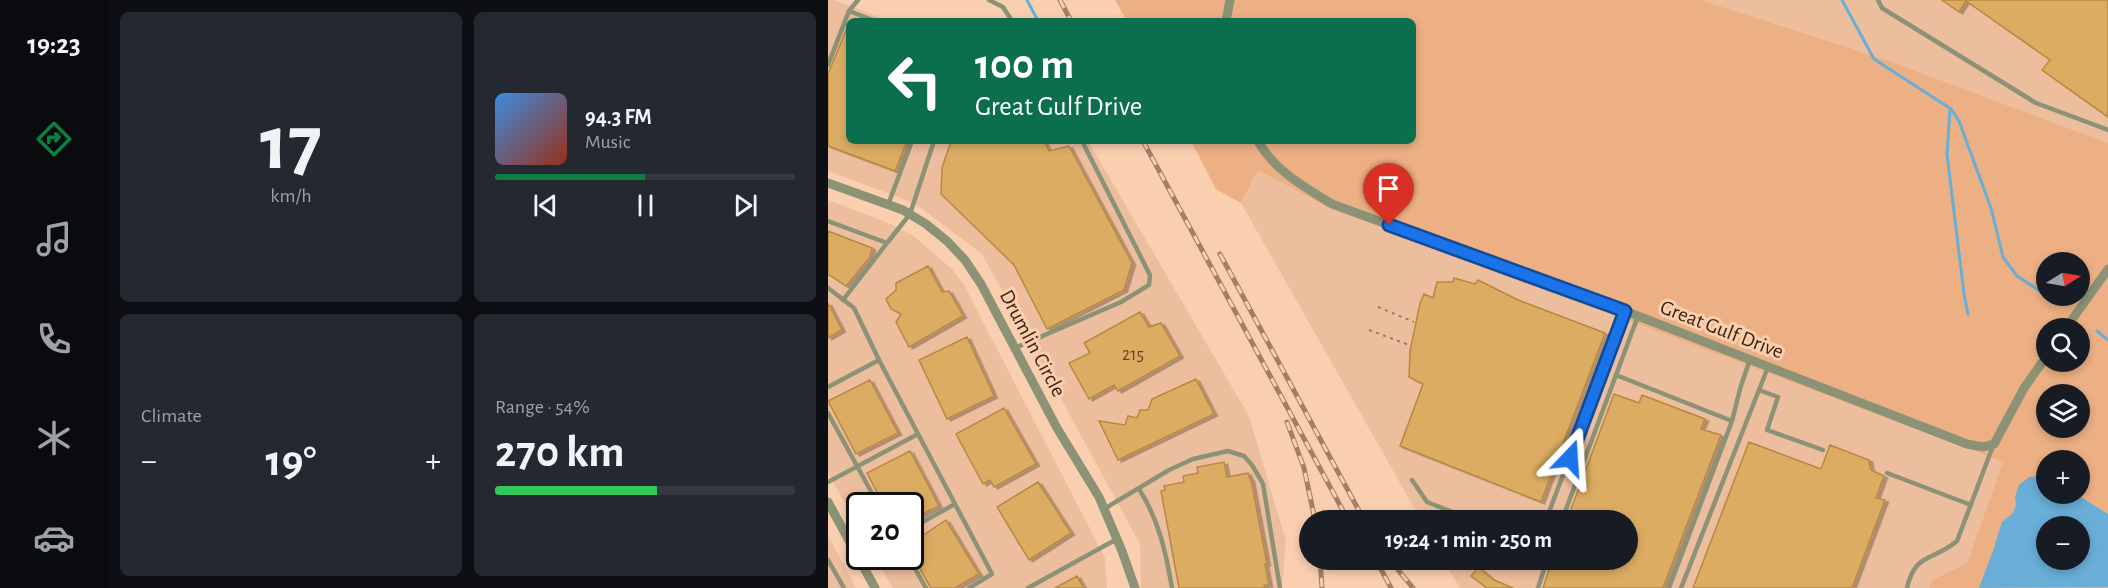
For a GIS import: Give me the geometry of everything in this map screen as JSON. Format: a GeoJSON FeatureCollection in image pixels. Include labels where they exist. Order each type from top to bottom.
{"type":"FeatureCollection","features":[{"type":"Feature","properties":{"kind":"street"},"geometry":{"type":"LineString","coordinates":[[1227,18],[1230,0]]}},
{"type":"Feature","properties":{"kind":"street","name":"Great Gulf Drive"},"geometry":{"type":"LineString","coordinates":[[1260,144],[1266,157],[1300,185],[1332,204],[1625,311],[1967,444],[1983,447],[1994,444]]}},
{"type":"Feature","properties":{"kind":"street","name":"Drumlin Circle"},"geometry":{"type":"LineString","coordinates":[[828,183],[910,214],[947,241],[965,260],[981,284],[1057,428],[1099,497],[1135,588]]}},
{"type":"Feature","properties":{"kind":"street"},"geometry":{"type":"LineString","coordinates":[[2073,318],[2108,269]]}},
{"type":"Feature","properties":{"kind":"street"},"geometry":{"type":"LineString","coordinates":[[1994,444],[2024,388],[2036,371]]}},
{"type":"Feature","properties":{"kind":"street"},"geometry":{"type":"LineString","coordinates":[[828,502],[846,532]]}},
{"type":"Feature","properties":{"kind":"street"},"geometry":{"type":"LineString","coordinates":[[867,570],[875,588]]}},
{"type":"Feature","properties":{"kind":"lane"},"geometry":{"type":"LineString","coordinates":[[846,18],[858,0]]}},
{"type":"Feature","properties":{"kind":"lane"},"geometry":{"type":"LineString","coordinates":[[989,0],[1003,7],[1010,18]]}},
{"type":"Feature","properties":{"kind":"lane"},"geometry":{"type":"LineString","coordinates":[[1878,0],[1882,8],[2036,103],[2108,130]]}},
{"type":"Feature","properties":{"kind":"lane"},"geometry":{"type":"LineString","coordinates":[[849,11],[867,18]]}},
{"type":"Feature","properties":{"kind":"lane"},"geometry":{"type":"LineString","coordinates":[[828,65],[846,19]]}},
{"type":"Feature","properties":{"kind":"lane"},"geometry":{"type":"LineString","coordinates":[[888,205],[911,144]]}},
{"type":"Feature","properties":{"kind":"lane"},"geometry":{"type":"LineString","coordinates":[[843,300],[910,214],[933,144]]}},
{"type":"Feature","properties":{"kind":"lane"},"geometry":{"type":"LineString","coordinates":[[1015,348],[1120,302],[1149,285],[1150,275],[1084,144]]}},
{"type":"Feature","properties":{"kind":"lane"},"geometry":{"type":"LineString","coordinates":[[828,221],[887,243]]}},
{"type":"Feature","properties":{"kind":"lane"},"geometry":{"type":"LineString","coordinates":[[828,288],[854,308],[992,574],[969,588]]}},
{"type":"Feature","properties":{"kind":"lane"},"geometry":{"type":"LineString","coordinates":[[1550,510],[1625,311]]}},
{"type":"Feature","properties":{"kind":"lane"},"geometry":{"type":"LineString","coordinates":[[1566,510],[1638,316]]}},
{"type":"Feature","properties":{"kind":"lane"},"geometry":{"type":"LineString","coordinates":[[1670,588],[1732,421],[1750,359]]}},
{"type":"Feature","properties":{"kind":"lane"},"geometry":{"type":"LineString","coordinates":[[828,387],[879,360]]}},
{"type":"Feature","properties":{"kind":"lane"},"geometry":{"type":"LineString","coordinates":[[1681,588],[1768,366]]}},
{"type":"Feature","properties":{"kind":"lane"},"geometry":{"type":"LineString","coordinates":[[1616,375],[1732,421]]}},
{"type":"Feature","properties":{"kind":"lane"},"geometry":{"type":"LineString","coordinates":[[1759,390],[1778,397],[1767,430],[1823,450]]}},
{"type":"Feature","properties":{"kind":"lane"},"geometry":{"type":"LineString","coordinates":[[828,413],[871,492]]}},
{"type":"Feature","properties":{"kind":"lane"},"geometry":{"type":"LineString","coordinates":[[828,482],[918,434]]}},
{"type":"Feature","properties":{"kind":"lane"},"geometry":{"type":"LineString","coordinates":[[1907,588],[1909,577],[1918,562],[1940,553],[1957,541],[1994,444]]}},
{"type":"Feature","properties":{"kind":"lane"},"geometry":{"type":"LineString","coordinates":[[1104,509],[1169,470],[1193,459],[1227,451],[1244,456],[1263,484],[1280,588]]}},
{"type":"Feature","properties":{"kind":"lane"},"geometry":{"type":"LineString","coordinates":[[1887,473],[1971,505]]}},
{"type":"Feature","properties":{"kind":"lane"},"geometry":{"type":"LineString","coordinates":[[1412,480],[1427,502],[1447,510]]}},
{"type":"Feature","properties":{"kind":"lane"},"geometry":{"type":"LineString","coordinates":[[1139,489],[1153,512],[1159,529],[1172,588]]}},
{"type":"Feature","properties":{"kind":"lane"},"geometry":{"type":"LineString","coordinates":[[924,521],[955,504]]}},
{"type":"Feature","properties":{"kind":"lane"},"geometry":{"type":"LineString","coordinates":[[1028,588],[1117,539]]}},
{"type":"Feature","properties":{"kind":"lane"},"geometry":{"type":"LineString","coordinates":[[828,560],[844,588]]}},
{"type":"Feature","properties":{"kind":"lane"},"geometry":{"type":"LineString","coordinates":[[916,570],[926,588]]}},
{"type":"Feature","properties":{"kind":"lane"},"geometry":{"type":"LineString","coordinates":[[1538,588],[1544,570]]}},
{"type":"Feature","properties":{"kind":"path"},"geometry":{"type":"LineString","coordinates":[[1378,307],[1414,322]]}},
{"type":"Feature","properties":{"kind":"path"},"geometry":{"type":"LineString","coordinates":[[1369,330],[1409,345]]}},
{"type":"Feature","properties":{"kind":"shaded area"},"geometry":{"type":"Polygon","coordinates":[[[828,0],[835,0],[880,18],[846,18],[846,144],[1090,144],[1249,416],[1286,541],[1282,588],[1141,588],[1140,544],[982,254],[914,203],[828,171],[828,0]]]}},
{"type":"Feature","properties":{"kind":"shaded area"},"geometry":{"type":"Polygon","coordinates":[[[1115,0],[1701,0],[1881,58],[2108,143],[2108,588],[1929,588],[1932,580],[1967,563],[2003,462],[1325,206],[1258,170],[1241,203],[1216,189],[1193,144],[1416,144],[1416,18],[1125,18],[1115,0]]]}},
{"type":"Feature","properties":{"kind":"shaded area"},"geometry":{"type":"Polygon","coordinates":[[[1701,0],[2108,0],[2108,143],[1881,58],[1701,0]]]}},
{"type":"Feature","properties":{"kind":"shaded area"},"geometry":{"type":"Polygon","coordinates":[[[1258,170],[1325,206],[2003,462],[1967,563],[1932,580],[1929,588],[1460,588],[1449,570],[1638,570],[1638,510],[1415,510],[1241,203],[1258,170]]]}},
{"type":"Feature","properties":{"kind":"shaded area"},"geometry":{"type":"Polygon","coordinates":[[[828,200],[889,223],[915,237],[951,268],[963,283],[1105,558],[1107,588],[893,588],[883,570],[924,570],[924,492],[846,492],[846,505],[828,473],[828,200]]]}},
{"type":"Feature","properties":{"kind":"shaded area"},"geometry":{"type":"Polygon","coordinates":[[[828,535],[856,588],[828,588],[828,535]]]}},
{"type":"Feature","properties":{"kind":"water"},"geometry":{"type":"Polygon","coordinates":[[[2036,476],[2036,504],[2090,503],[2108,514],[2108,587],[1979,588],[2002,522],[2012,514],[2016,506],[2015,497],[2019,485],[2029,477],[2036,476]]]}},
{"type":"Feature","properties":{"kind":"building"},"geometry":{"type":"Polygon","coordinates":[[[1942,0],[2108,0],[2108,117],[2042,70],[2050,60],[1966,1],[1959,12],[1942,0]]]}},
{"type":"Feature","properties":{"kind":"building"},"geometry":{"type":"Polygon","coordinates":[[[846,30],[846,144],[906,144],[895,171],[828,146],[828,74],[846,30]]]}},
{"type":"Feature","properties":{"kind":"building"},"geometry":{"type":"Polygon","coordinates":[[[950,144],[1046,144],[1049,151],[1069,146],[1132,263],[1124,290],[1047,329],[1014,265],[941,194],[942,168],[950,144]]]}},
{"type":"Feature","properties":{"kind":"building"},"geometry":{"type":"Polygon","coordinates":[[[828,231],[872,248],[870,257],[846,286],[828,274],[828,231]]]}},
{"type":"Feature","properties":{"kind":"building"},"geometry":{"type":"Polygon","coordinates":[[[928,266],[942,292],[949,291],[963,316],[909,347],[896,322],[901,314],[891,309],[886,299],[896,290],[896,283],[928,266]]]}},
{"type":"Feature","properties":{"kind":"building"},"geometry":{"type":"Polygon","coordinates":[[[1454,278],[1475,284],[1478,280],[1518,300],[1605,333],[1541,502],[1400,446],[1423,384],[1409,377],[1410,351],[1420,303],[1424,294],[1433,298],[1437,282],[1453,282],[1454,278]]]}},
{"type":"Feature","properties":{"kind":"building"},"geometry":{"type":"Polygon","coordinates":[[[828,303],[842,330],[828,338],[828,303]]]}},
{"type":"Feature","properties":{"kind":"building"},"geometry":{"type":"Polygon","coordinates":[[[1140,312],[1149,327],[1161,323],[1180,356],[1118,391],[1114,385],[1089,399],[1069,363],[1090,353],[1084,343],[1140,312]]]}},
{"type":"Feature","properties":{"kind":"building"},"geometry":{"type":"Polygon","coordinates":[[[967,337],[994,396],[947,419],[919,360],[967,337]]]}},
{"type":"Feature","properties":{"kind":"building"},"geometry":{"type":"Polygon","coordinates":[[[1196,379],[1214,414],[1118,460],[1099,421],[1125,425],[1128,416],[1137,418],[1140,410],[1148,410],[1152,399],[1196,379]]]}},
{"type":"Feature","properties":{"kind":"building"},"geometry":{"type":"Polygon","coordinates":[[[870,380],[898,433],[856,454],[828,401],[870,380]]]}},
{"type":"Feature","properties":{"kind":"building"},"geometry":{"type":"Polygon","coordinates":[[[1614,394],[1639,403],[1642,395],[1705,419],[1701,429],[1721,435],[1663,588],[1543,588],[1549,570],[1638,570],[1638,510],[1571,510],[1614,394]]]}},
{"type":"Feature","properties":{"kind":"building"},"geometry":{"type":"Polygon","coordinates":[[[1004,408],[1036,464],[994,487],[990,480],[983,484],[956,434],[1004,408]]]}},
{"type":"Feature","properties":{"kind":"building"},"geometry":{"type":"Polygon","coordinates":[[[1749,442],[1821,469],[1830,445],[1869,460],[1871,470],[1884,476],[1876,498],[1885,500],[1852,588],[1693,588],[1749,442]]]}},
{"type":"Feature","properties":{"kind":"building"},"geometry":{"type":"Polygon","coordinates":[[[910,451],[939,506],[924,513],[924,492],[877,492],[867,473],[910,451]]]}},
{"type":"Feature","properties":{"kind":"building"},"geometry":{"type":"Polygon","coordinates":[[[1224,462],[1227,477],[1248,473],[1251,479],[1269,585],[1264,585],[1265,588],[1179,588],[1161,491],[1165,490],[1164,486],[1184,482],[1183,476],[1198,473],[1197,467],[1224,462]]]}},
{"type":"Feature","properties":{"kind":"building"},"geometry":{"type":"Polygon","coordinates":[[[1038,482],[1071,533],[1029,560],[997,507],[1038,482]]]}},
{"type":"Feature","properties":{"kind":"building"},"geometry":{"type":"Polygon","coordinates":[[[946,520],[979,574],[955,588],[931,588],[920,570],[924,570],[924,535],[946,520]]]}},
{"type":"Feature","properties":{"kind":"building"},"geometry":{"type":"Polygon","coordinates":[[[1476,570],[1482,570],[1494,580],[1513,588],[1487,588],[1471,576],[1476,570]]]}},
{"type":"Feature","properties":{"kind":"building"},"geometry":{"type":"Polygon","coordinates":[[[1077,576],[1084,588],[1055,588],[1077,576]]]}},
{"type":"Feature","properties":{"kind":"waterway"},"geometry":{"type":"LineString","coordinates":[[1027,0],[1036,18]]}},
{"type":"Feature","properties":{"kind":"waterway"},"geometry":{"type":"LineString","coordinates":[[1842,0],[1874,59],[1951,109],[1959,121],[1991,208],[2003,257],[2017,276],[2036,288]]}},
{"type":"Feature","properties":{"kind":"waterway"},"geometry":{"type":"LineString","coordinates":[[1950,110],[1947,154],[1968,314]]}},
{"type":"Feature","properties":{"kind":"waterway"},"geometry":{"type":"LineString","coordinates":[[2097,331],[2108,340]]}},
{"type":"Feature","properties":{"kind":"railway"},"geometry":{"type":"LineString","coordinates":[[1060,0],[1069,18]]}},
{"type":"Feature","properties":{"kind":"railway"},"geometry":{"type":"LineString","coordinates":[[1145,144],[1343,510]]}},
{"type":"Feature","properties":{"kind":"railway"},"geometry":{"type":"LineString","coordinates":[[1220,254],[1359,510]]}},
{"type":"Feature","properties":{"kind":"railway"},"geometry":{"type":"LineString","coordinates":[[1287,422],[1304,468],[1313,510]]}},
{"type":"Feature","properties":{"kind":"railway"},"geometry":{"type":"LineString","coordinates":[[1321,570],[1322,588]]}},
{"type":"Feature","properties":{"kind":"railway"},"geometry":{"type":"LineString","coordinates":[[1381,570],[1391,588]]}},
{"type":"Feature","properties":{"kind":"railway"},"geometry":{"type":"LineString","coordinates":[[1398,570],[1413,588]]}},
{"type":"Feature","properties":{"kind":"route"},"geometry":{"type":"LineString","coordinates":[[1389,225],[1625,311],[1570,458]]}}]}
